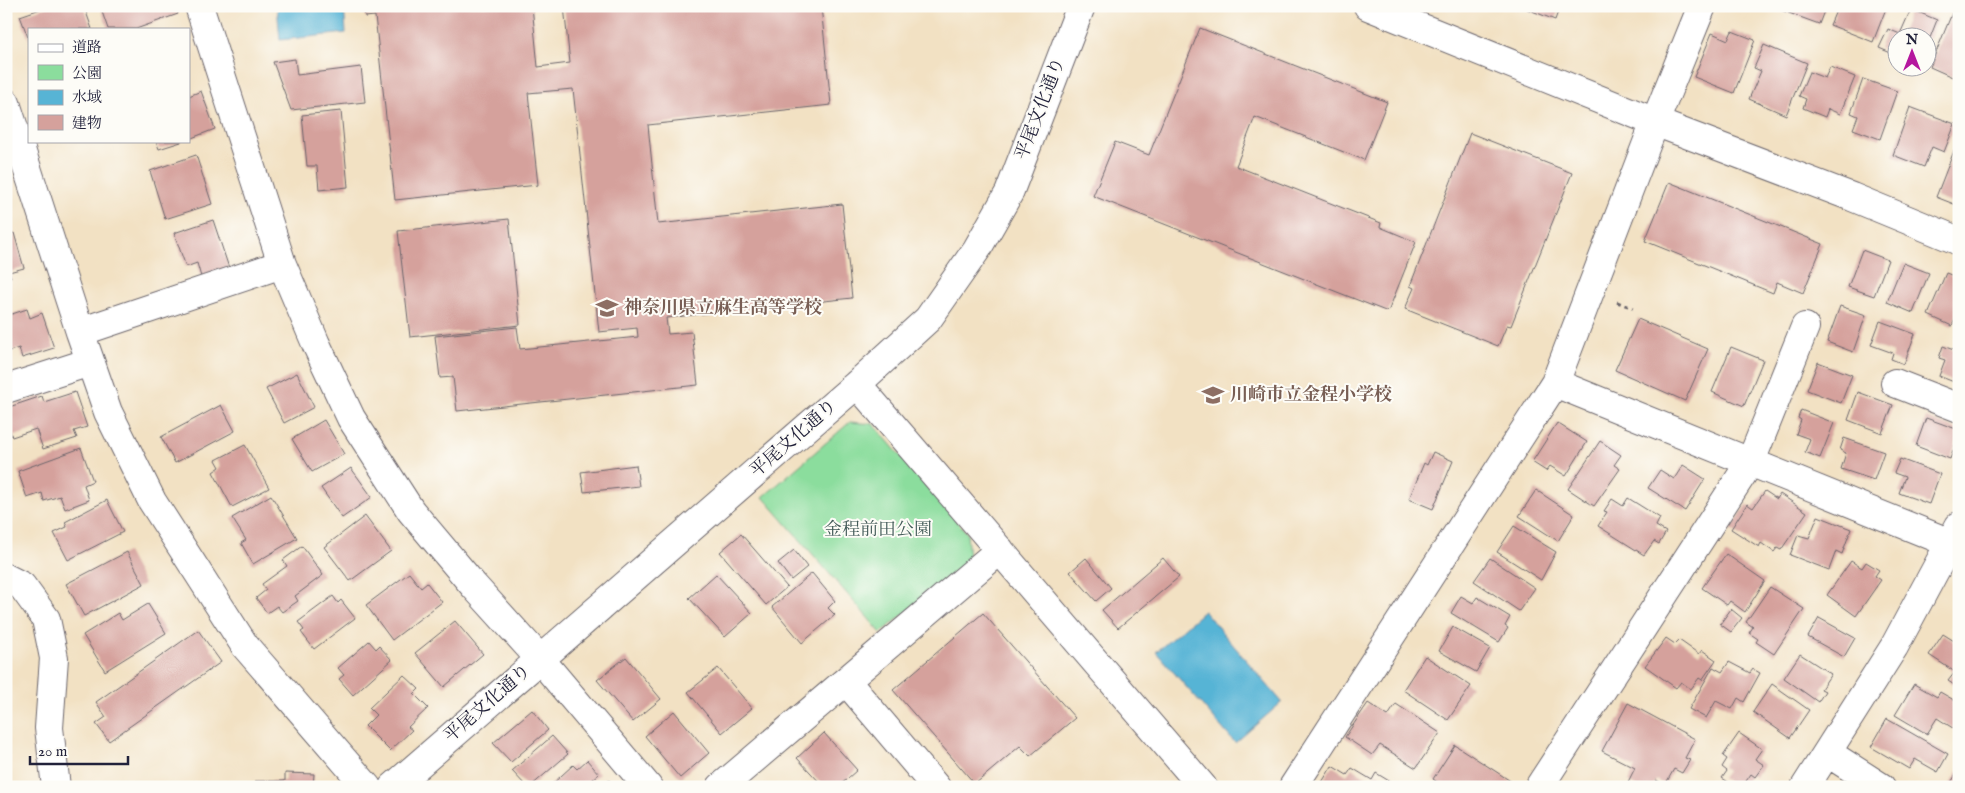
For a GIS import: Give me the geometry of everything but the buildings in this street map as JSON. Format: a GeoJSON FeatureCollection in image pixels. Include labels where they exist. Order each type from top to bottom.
{"type":"FeatureCollection","features":[{"type":"Feature","properties":{"kind":"street"},"geometry":{"type":"LineString","coordinates":[[199,6],[282,264],[316,344],[351,418],[411,511],[648,787]]}},
{"type":"Feature","properties":{"kind":"street","name":"平尾文化通り"},"geometry":{"type":"LineString","coordinates":[[393,787],[857,384],[928,319],[977,249],[1009,193],[1081,6]]}},
{"type":"Feature","properties":{"kind":"street"},"geometry":{"type":"LineString","coordinates":[[1368,6],[1655,122],[1959,240]]}},
{"type":"Feature","properties":{"kind":"street"},"geometry":{"type":"LineString","coordinates":[[1293,787],[1555,383],[1655,122],[1702,6]]}},
{"type":"Feature","properties":{"kind":"street"},"geometry":{"type":"LineString","coordinates":[[6,103],[80,332],[108,412],[152,502],[245,646],[367,787]]}},
{"type":"Feature","properties":{"kind":"street"},"geometry":{"type":"LineString","coordinates":[[80,332],[282,264]]}},
{"type":"Feature","properties":{"kind":"street"},"geometry":{"type":"LineString","coordinates":[[1540,787],[1751,461],[1805,327]]}},
{"type":"Feature","properties":{"kind":"street"},"geometry":{"type":"LineString","coordinates":[[6,389],[90,362]]}},
{"type":"Feature","properties":{"kind":"street"},"geometry":{"type":"LineString","coordinates":[[1555,383],[1751,461],[1954,534],[1894,647],[1805,787]]}},
{"type":"Feature","properties":{"kind":"street"},"geometry":{"type":"LineString","coordinates":[[1895,383],[1959,408]]}},
{"type":"Feature","properties":{"kind":"street"},"geometry":{"type":"LineString","coordinates":[[857,384],[1203,787]]}},
{"type":"Feature","properties":{"kind":"street"},"geometry":{"type":"LineString","coordinates":[[722,787],[1000,550]]}},
{"type":"Feature","properties":{"kind":"street"},"geometry":{"type":"LineString","coordinates":[[6,578],[22,586],[46,619],[54,658],[49,728],[56,787]]}},
{"type":"Feature","properties":{"kind":"street"},"geometry":{"type":"LineString","coordinates":[[846,681],[936,787]]}},
{"type":"Feature","properties":{"kind":"street"},"geometry":{"type":"LineString","coordinates":[[1828,753],[1881,787]]}},
{"type":"Feature","properties":{"kind":"green space","name":"金程前田公園"},"geometry":{"type":"Polygon","coordinates":[[[850,422],[873,424],[967,533],[969,560],[881,633],[763,497],[850,422]]]}},
{"type":"Feature","properties":{"kind":"water"},"geometry":{"type":"Polygon","coordinates":[[[277,6],[344,6],[346,33],[280,40],[277,6]]]}},
{"type":"Feature","properties":{"kind":"water"},"geometry":{"type":"Polygon","coordinates":[[[1204,611],[1282,702],[1235,743],[1156,652],[1204,611]]]}},
{"type":"Feature","properties":{"kind":"place","name":"神奈川県立麻生高等学校"},"geometry":{"type":"Point","coordinates":[607,308]}},
{"type":"Feature","properties":{"kind":"place","name":"川崎市立金程小学校"},"geometry":{"type":"Point","coordinates":[1213,395]}}]}
